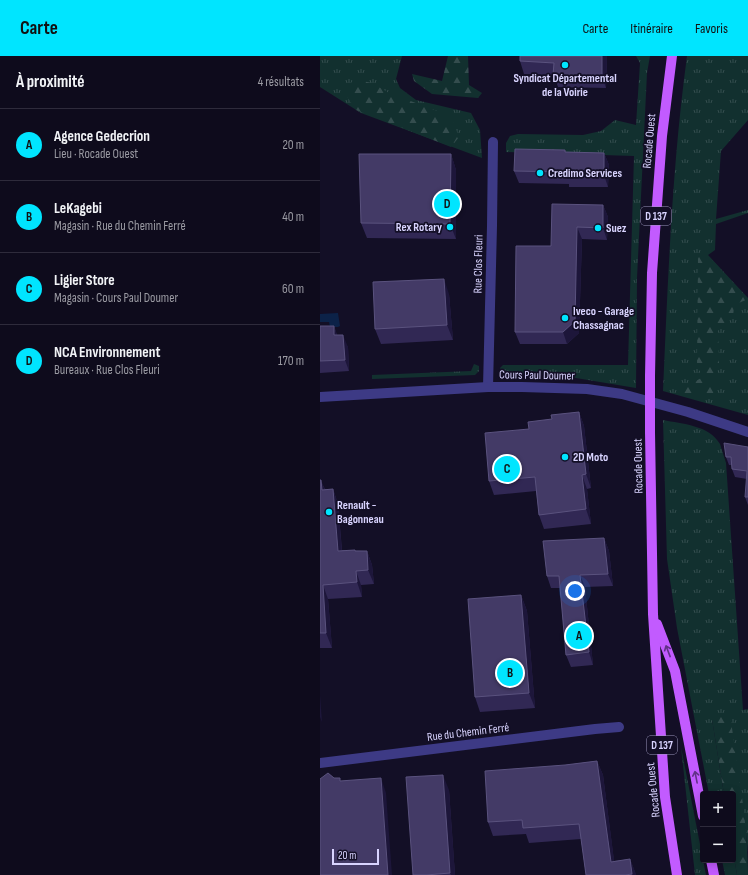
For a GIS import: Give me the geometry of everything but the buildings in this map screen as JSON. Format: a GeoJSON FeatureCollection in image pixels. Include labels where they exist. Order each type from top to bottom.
{"type":"FeatureCollection","features":[{"type":"Feature","properties":{"kind":"main road","name":"Rocade Ouest"},"geometry":{"type":"LineString","coordinates":[[672,56],[662,136],[652,273],[650,432],[653,614],[665,797],[677,875]]}},
{"type":"Feature","properties":{"kind":"main road","name":"D 137"},"geometry":{"type":"LineString","coordinates":[[653,614],[676,671],[700,800]]}},
{"type":"Feature","properties":{"kind":"main road"},"geometry":{"type":"LineString","coordinates":[[712,863],[714,875]]}},
{"type":"Feature","properties":{"kind":"street","name":"Rue Clos Fleuri"},"geometry":{"type":"LineString","coordinates":[[488,387],[493,142]]}},
{"type":"Feature","properties":{"kind":"street","name":"Cours Paul Doumer"},"geometry":{"type":"LineString","coordinates":[[320,397],[488,387],[557,387],[587,389],[622,394],[688,412],[748,432]]}},
{"type":"Feature","properties":{"kind":"street","name":"Rue du Chemin Ferré"},"geometry":{"type":"LineString","coordinates":[[320,763],[619,727]]}},
{"type":"Feature","properties":{"kind":"green space"},"geometry":{"type":"Polygon","coordinates":[[[320,56],[402,56],[396,79],[400,88],[416,100],[471,113],[480,130],[482,158],[361,113],[320,87],[320,56]]]}},
{"type":"Feature","properties":{"kind":"green space"},"geometry":{"type":"Polygon","coordinates":[[[448,56],[468,56],[469,85],[482,93],[478,98],[432,94],[414,81],[412,74],[442,81],[448,56]]]}},
{"type":"Feature","properties":{"kind":"green space"},"geometry":{"type":"Polygon","coordinates":[[[636,56],[650,56],[647,73],[637,278],[636,388],[558,375],[503,374],[500,368],[503,365],[628,365],[634,156],[506,152],[506,143],[510,136],[518,134],[583,135],[601,131],[615,120],[636,125],[640,63],[636,56]]]}},
{"type":"Feature","properties":{"kind":"green space"},"geometry":{"type":"Polygon","coordinates":[[[687,56],[748,56],[748,120],[721,151],[716,219],[748,210],[748,213],[716,224],[715,250],[708,255],[748,298],[748,415],[663,391],[674,181],[687,56]]]}},
{"type":"Feature","properties":{"kind":"green space"},"geometry":{"type":"Polygon","coordinates":[[[353,79],[372,83],[389,93],[440,112],[453,122],[459,137],[451,147],[356,110],[346,95],[353,79]]]}},
{"type":"Feature","properties":{"kind":"green space"},"geometry":{"type":"Polygon","coordinates":[[[703,250],[748,299],[734,305],[733,318],[718,328],[719,363],[713,396],[682,396],[682,385],[694,382],[703,377],[697,366],[698,257],[703,250]]]}},
{"type":"Feature","properties":{"kind":"green space"},"geometry":{"type":"Polygon","coordinates":[[[474,364],[479,366],[479,371],[475,375],[372,379],[372,375],[471,371],[474,364]]]}},
{"type":"Feature","properties":{"kind":"green space"},"geometry":{"type":"Polygon","coordinates":[[[663,420],[694,426],[709,433],[720,444],[726,463],[743,710],[748,709],[748,852],[743,808],[712,719],[724,791],[708,791],[677,628],[667,559],[663,420]]]}},
{"type":"Feature","properties":{"kind":"green space"},"geometry":{"type":"Polygon","coordinates":[[[730,714],[742,794],[748,855],[748,875],[737,875],[735,863],[736,791],[724,791],[712,719],[730,714]]]}},
{"type":"Feature","properties":{"kind":"green space"},"geometry":{"type":"Polygon","coordinates":[[[681,747],[700,844],[700,863],[704,863],[706,875],[695,875],[681,747]]]}},
{"type":"Feature","properties":{"kind":"green space"},"geometry":{"type":"Polygon","coordinates":[[[723,863],[735,863],[737,875],[725,875],[723,863]]]}},
{"type":"Feature","properties":{"kind":"water"},"geometry":{"type":"Polygon","coordinates":[[[338,313],[340,326],[338,327],[330,327],[329,322],[320,322],[320,314],[338,313]]]}},
{"type":"Feature","properties":{"kind":"place","name":"Syndicat Départemental de la Voirie"},"geometry":{"type":"Point","coordinates":[565,65]}},
{"type":"Feature","properties":{"kind":"place","name":"Credimo Services"},"geometry":{"type":"Point","coordinates":[540,173]}},
{"type":"Feature","properties":{"kind":"place","name":"NCA Environnement"},"geometry":{"type":"Point","coordinates":[447,204]}},
{"type":"Feature","properties":{"kind":"place","name":"Rex Rotary"},"geometry":{"type":"Point","coordinates":[450,227]}},
{"type":"Feature","properties":{"kind":"place","name":"Suez"},"geometry":{"type":"Point","coordinates":[598,228]}},
{"type":"Feature","properties":{"kind":"place","name":"Iveco - Garage Chassagnac"},"geometry":{"type":"Point","coordinates":[565,318]}},
{"type":"Feature","properties":{"kind":"place","name":"2D Moto"},"geometry":{"type":"Point","coordinates":[565,457]}},
{"type":"Feature","properties":{"kind":"place","name":"Ligier Store"},"geometry":{"type":"Point","coordinates":[507,469]}},
{"type":"Feature","properties":{"kind":"place","name":"Renault - Bagonneau"},"geometry":{"type":"Point","coordinates":[329,512]}},
{"type":"Feature","properties":{"kind":"place","name":"Agence Gedecrion"},"geometry":{"type":"Point","coordinates":[579,636]}},
{"type":"Feature","properties":{"kind":"place","name":"LeKagebi"},"geometry":{"type":"Point","coordinates":[510,673]}}]}
